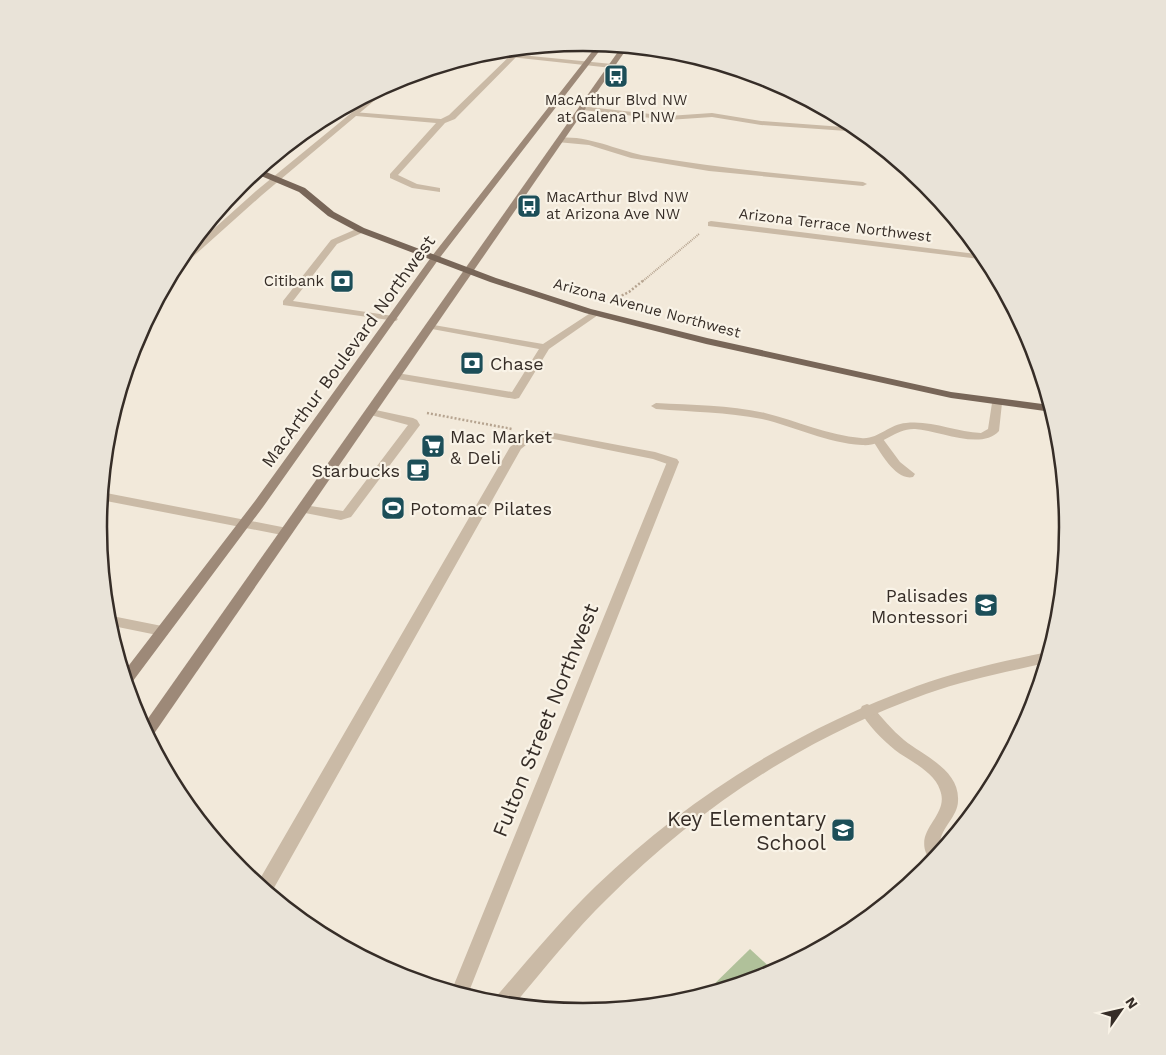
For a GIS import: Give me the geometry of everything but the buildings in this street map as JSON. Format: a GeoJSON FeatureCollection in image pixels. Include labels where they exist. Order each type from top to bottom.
{"type":"FeatureCollection","features":[{"type":"Feature","properties":{"kind":"main road","name":"MacArthur Boulevard Northwest"},"geometry":{"type":"LineString","coordinates":[[130,674],[244,524],[435,258],[596,51]]}},
{"type":"Feature","properties":{"kind":"main road"},"geometry":{"type":"LineString","coordinates":[[151,727],[621,53]]}},
{"type":"Feature","properties":{"kind":"main road","name":"Arizona Avenue Northwest"},"geometry":{"type":"LineString","coordinates":[[264,174],[305,192],[331,214],[361,230],[493,280],[595,313],[706,341],[997,403],[1044,408]]}},
{"type":"Feature","properties":{"kind":"street"},"geometry":{"type":"LineString","coordinates":[[356,114],[442,121],[452,117],[513,56]]}},
{"type":"Feature","properties":{"kind":"street"},"geometry":{"type":"LineString","coordinates":[[514,56],[612,66]]}},
{"type":"Feature","properties":{"kind":"street"},"geometry":{"type":"LineString","coordinates":[[198,247],[276,178],[374,99]]}},
{"type":"Feature","properties":{"kind":"street"},"geometry":{"type":"LineString","coordinates":[[583,108],[668,118],[712,115],[761,124],[843,129]]}},
{"type":"Feature","properties":{"kind":"street"},"geometry":{"type":"LineString","coordinates":[[437,190],[415,186],[393,176],[442,121]]}},
{"type":"Feature","properties":{"kind":"street"},"geometry":{"type":"LineString","coordinates":[[560,140],[590,144],[631,156],[709,169],[863,184]]}},
{"type":"Feature","properties":{"kind":"street","name":"Arizona Terrace Northwest"},"geometry":{"type":"LineString","coordinates":[[711,224],[974,257]]}},
{"type":"Feature","properties":{"kind":"street"},"geometry":{"type":"LineString","coordinates":[[361,230],[334,242],[286,303],[392,319]]}},
{"type":"Feature","properties":{"kind":"street"},"geometry":{"type":"LineString","coordinates":[[397,376],[515,396],[545,347],[595,313]]}},
{"type":"Feature","properties":{"kind":"street"},"geometry":{"type":"LineString","coordinates":[[432,326],[545,347]]}},
{"type":"Feature","properties":{"kind":"street"},"geometry":{"type":"LineString","coordinates":[[656,406],[701,408],[750,414],[846,440],[862,442],[879,441],[891,430],[910,426],[983,436],[993,431],[997,403]]}},
{"type":"Feature","properties":{"kind":"street"},"geometry":{"type":"LineString","coordinates":[[304,509],[341,516],[347,514],[414,425],[409,420],[371,412]]}},
{"type":"Feature","properties":{"kind":"street","name":"Fulton Street Northwest"},"geometry":{"type":"LineString","coordinates":[[267,884],[516,447],[528,437],[544,434],[655,456],[673,462],[461,988]]}},
{"type":"Feature","properties":{"kind":"street"},"geometry":{"type":"LineString","coordinates":[[879,441],[896,465],[909,474]]}},
{"type":"Feature","properties":{"kind":"street"},"geometry":{"type":"LineString","coordinates":[[108,497],[287,532]]}},
{"type":"Feature","properties":{"kind":"street"},"geometry":{"type":"LineString","coordinates":[[116,622],[162,631]]}},
{"type":"Feature","properties":{"kind":"street"},"geometry":{"type":"LineString","coordinates":[[507,998],[589,905],[669,830],[728,787],[772,759],[867,710],[938,683],[985,670],[1041,658]]}},
{"type":"Feature","properties":{"kind":"street"},"geometry":{"type":"LineString","coordinates":[[867,710],[894,740],[944,780],[950,792],[951,806],[931,838],[933,851]]}},
{"type":"Feature","properties":{"kind":"path"},"geometry":{"type":"LineString","coordinates":[[611,301],[629,292],[711,224]]}},
{"type":"Feature","properties":{"kind":"path"},"geometry":{"type":"LineString","coordinates":[[420,411],[494,426]]}},
{"type":"Feature","properties":{"kind":"green space"},"geometry":{"type":"Polygon","coordinates":[[[750,949],[768,966],[736,978],[712,986],[750,949]]]}},
{"type":"Feature","properties":{"kind":"place","name":"MacArthur Blvd NW at Galena Pl NW"},"geometry":{"type":"Point","coordinates":[616,76]}},
{"type":"Feature","properties":{"kind":"place","name":"MacArthur Blvd NW at Arizona Ave NW"},"geometry":{"type":"Point","coordinates":[529,206]}},
{"type":"Feature","properties":{"kind":"place","name":"Citibank"},"geometry":{"type":"Point","coordinates":[342,281]}},
{"type":"Feature","properties":{"kind":"place","name":"Chase"},"geometry":{"type":"Point","coordinates":[472,363]}},
{"type":"Feature","properties":{"kind":"place","name":"Mac Market & Deli"},"geometry":{"type":"Point","coordinates":[433,446]}},
{"type":"Feature","properties":{"kind":"place","name":"Starbucks"},"geometry":{"type":"Point","coordinates":[418,470]}},
{"type":"Feature","properties":{"kind":"place","name":"Potomac Pilates"},"geometry":{"type":"Point","coordinates":[393,508]}},
{"type":"Feature","properties":{"kind":"place","name":"Palisades Montessori"},"geometry":{"type":"Point","coordinates":[986,605]}},
{"type":"Feature","properties":{"kind":"place","name":"Key Elementary School"},"geometry":{"type":"Point","coordinates":[843,830]}}]}
